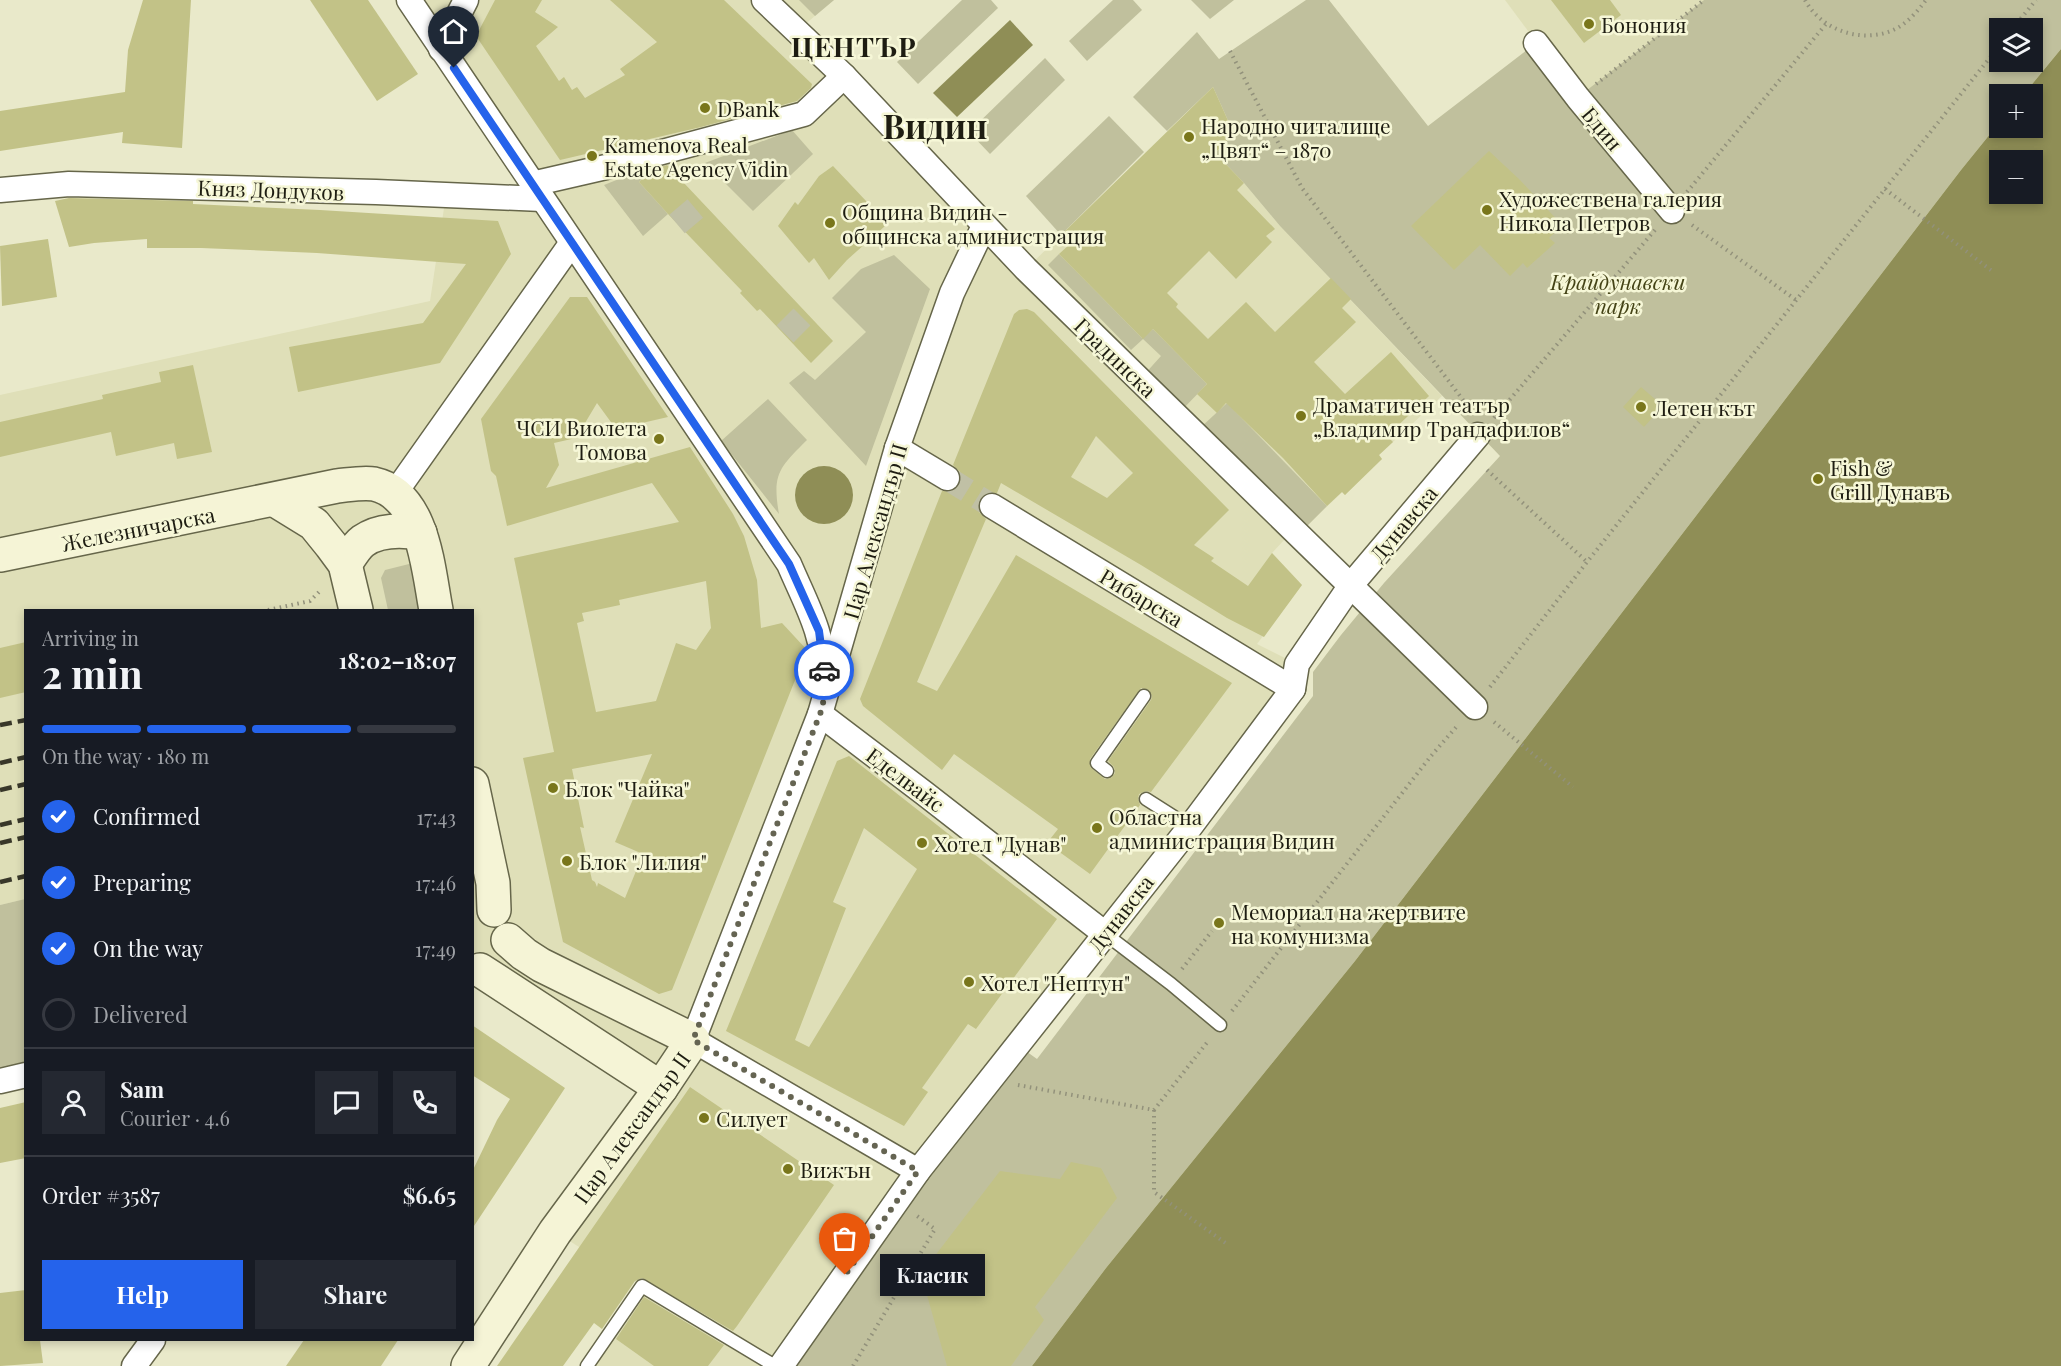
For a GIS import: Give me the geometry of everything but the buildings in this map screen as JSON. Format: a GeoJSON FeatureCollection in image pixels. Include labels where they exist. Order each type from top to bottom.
{"type":"FeatureCollection","features":[{"type":"Feature","properties":{"kind":"street"},"geometry":{"type":"LineString","coordinates":[[409,0],[571,244],[789,564],[819,631],[824,662],[821,710]]}},
{"type":"Feature","properties":{"kind":"street"},"geometry":{"type":"LineString","coordinates":[[441,49],[466,0]]}},
{"type":"Feature","properties":{"kind":"street","name":"Градинска"},"geometry":{"type":"LineString","coordinates":[[764,0],[844,76],[984,226],[1475,707]]}},
{"type":"Feature","properties":{"kind":"street","name":"Бдин"},"geometry":{"type":"LineString","coordinates":[[1536,43],[1578,98],[1672,211]]}},
{"type":"Feature","properties":{"kind":"street","name":"Княз Дондуков"},"geometry":{"type":"LineString","coordinates":[[0,190],[69,184],[376,192],[537,192],[606,167],[804,114],[844,76]]}},
{"type":"Feature","properties":{"kind":"street","name":"Цар Александър II"},"geometry":{"type":"LineString","coordinates":[[468,1366],[555,1232],[661,1088],[693,1040],[821,710],[897,448],[952,293],[984,226]]}},
{"type":"Feature","properties":{"kind":"street"},"geometry":{"type":"LineString","coordinates":[[436,609],[420,533],[411,510],[395,493],[571,244]]}},
{"type":"Feature","properties":{"kind":"street","name":"Дунавска"},"geometry":{"type":"LineString","coordinates":[[781,1366],[918,1171],[1190,827],[1293,689],[1297,664],[1351,585],[1478,427]]}},
{"type":"Feature","properties":{"kind":"street"},"geometry":{"type":"LineString","coordinates":[[897,448],[947,478]]}},
{"type":"Feature","properties":{"kind":"street","name":"Железничарска"},"geometry":{"type":"LineString","coordinates":[[0,555],[337,486],[374,484],[395,493]]}},
{"type":"Feature","properties":{"kind":"street"},"geometry":{"type":"LineString","coordinates":[[275,500],[314,524],[345,564],[356,609]]}},
{"type":"Feature","properties":{"kind":"street","name":"Рибарска"},"geometry":{"type":"LineString","coordinates":[[992,506],[1293,689]]}},
{"type":"Feature","properties":{"kind":"street"},"geometry":{"type":"LineString","coordinates":[[345,564],[362,541],[379,534],[399,530],[420,533]]}},
{"type":"Feature","properties":{"kind":"street","name":"Еделвайс"},"geometry":{"type":"LineString","coordinates":[[821,710],[1104,933]]}},
{"type":"Feature","properties":{"kind":"street"},"geometry":{"type":"LineString","coordinates":[[474,794],[493,884],[483,907],[505,923],[508,940],[501,960],[492,966],[476,971]]}},
{"type":"Feature","properties":{"kind":"street"},"geometry":{"type":"LineString","coordinates":[[508,940],[524,954],[541,964],[693,1040],[918,1171]]}},
{"type":"Feature","properties":{"kind":"street"},"geometry":{"type":"LineString","coordinates":[[476,971],[661,1088]]}},
{"type":"Feature","properties":{"kind":"street"},"geometry":{"type":"LineString","coordinates":[[0,1081],[24,1075]]}},
{"type":"Feature","properties":{"kind":"street"},"geometry":{"type":"LineString","coordinates":[[134,1366],[152,1341]]}},
{"type":"Feature","properties":{"kind":"lane"},"geometry":{"type":"LineString","coordinates":[[1107,771],[1097,763],[1144,696]]}},
{"type":"Feature","properties":{"kind":"lane"},"geometry":{"type":"LineString","coordinates":[[1146,799],[1190,827]]}},
{"type":"Feature","properties":{"kind":"lane"},"geometry":{"type":"LineString","coordinates":[[1104,933],[1220,1025]]}},
{"type":"Feature","properties":{"kind":"lane"},"geometry":{"type":"LineString","coordinates":[[587,1366],[642,1286],[775,1366]]}},
{"type":"Feature","properties":{"kind":"path"},"geometry":{"type":"LineString","coordinates":[[1578,98],[1704,0]]}},
{"type":"Feature","properties":{"kind":"path"},"geometry":{"type":"LineString","coordinates":[[1805,0],[1809,8],[1826,24],[1847,33],[1870,36],[1892,31],[1912,18],[1926,0]]}},
{"type":"Feature","properties":{"kind":"path"},"geometry":{"type":"LineString","coordinates":[[2021,18],[2036,0]]}},
{"type":"Feature","properties":{"kind":"path"},"geometry":{"type":"LineString","coordinates":[[1230,51],[1302,188],[1478,427]]}},
{"type":"Feature","properties":{"kind":"path"},"geometry":{"type":"LineString","coordinates":[[1227,1244],[1155,1192],[1154,1110],[1431,756],[1475,707],[1587,562],[1989,59]]}},
{"type":"Feature","properties":{"kind":"path"},"geometry":{"type":"LineString","coordinates":[[1885,189],[1992,271]]}},
{"type":"Feature","properties":{"kind":"path"},"geometry":{"type":"LineString","coordinates":[[1672,211],[1796,300]]}},
{"type":"Feature","properties":{"kind":"path"},"geometry":{"type":"LineString","coordinates":[[1487,470],[1587,562]]}},
{"type":"Feature","properties":{"kind":"path"},"geometry":{"type":"LineString","coordinates":[[273,609],[310,601],[345,564]]}},
{"type":"Feature","properties":{"kind":"path"},"geometry":{"type":"LineString","coordinates":[[1475,707],[1573,787]]}},
{"type":"Feature","properties":{"kind":"path"},"geometry":{"type":"LineString","coordinates":[[1171,984],[1212,931]]}},
{"type":"Feature","properties":{"kind":"path"},"geometry":{"type":"LineString","coordinates":[[1008,1083],[1154,1110]]}},
{"type":"Feature","properties":{"kind":"path"},"geometry":{"type":"LineString","coordinates":[[853,1366],[935,1229],[896,1202]]}},
{"type":"Feature","properties":{"kind":"shaded area"},"geometry":{"type":"Polygon","coordinates":[[[409,0],[834,0],[797,31],[1026,269],[1213,87],[1234,134],[1215,153],[1280,226],[1442,396],[1379,455],[1382,459],[1345,495],[1342,492],[1304,529],[1299,524],[1272,553],[1302,585],[1257,644],[1297,664],[781,1366],[587,1366],[642,1286],[555,1232],[660,1088],[474,973],[474,609],[24,609],[24,899],[0,905],[0,395],[430,301],[446,195],[542,199],[409,0]]]}},
{"type":"Feature","properties":{"kind":"shaded area"},"geometry":{"type":"Polygon","coordinates":[[[1505,0],[1704,0],[1578,98],[1505,0]]]}},
{"type":"Feature","properties":{"kind":"shaded area"},"geometry":{"type":"Polygon","coordinates":[[[1010,20],[1033,45],[957,117],[933,93],[1010,20]]]}},
{"type":"Feature","properties":{"kind":"shaded area"},"geometry":{"type":"Polygon","coordinates":[[[2061,49],[2061,1366],[1032,1366],[1106,1268],[1355,961],[1989,135],[1989,138],[2043,138],[2043,84],[2032,84],[2061,49]]]}},
{"type":"Feature","properties":{"kind":"shaded area"},"geometry":{"type":"Polygon","coordinates":[[[824,466],[835,468],[848,479],[853,495],[851,506],[840,519],[824,524],[813,522],[800,511],[795,495],[797,484],[808,471],[824,466]]]}},
{"type":"Feature","properties":{"kind":"green space"},"geometry":{"type":"Polygon","coordinates":[[[799,0],[834,0],[815,16],[799,0]]]}},
{"type":"Feature","properties":{"kind":"green space"},"geometry":{"type":"Polygon","coordinates":[[[962,0],[991,0],[998,8],[918,84],[897,62],[962,0]]]}},
{"type":"Feature","properties":{"kind":"green space"},"geometry":{"type":"Polygon","coordinates":[[[1113,0],[1133,0],[1142,10],[1087,61],[1069,41],[1113,0]]]}},
{"type":"Feature","properties":{"kind":"green space"},"geometry":{"type":"Polygon","coordinates":[[[1191,0],[1234,0],[1210,19],[1191,0]]]}},
{"type":"Feature","properties":{"kind":"green space","name":"Крайдунавски парк"},"geometry":{"type":"Polygon","coordinates":[[[1306,0],[1329,0],[1428,126],[1536,43],[1578,97],[1704,0],[2061,0],[2061,49],[2043,71],[2043,18],[1989,18],[1989,72],[2042,72],[2032,84],[1989,84],[1989,135],[1355,961],[1106,1268],[1032,1366],[781,1366],[1016,1044],[1037,1059],[1313,696],[1313,672],[1341,635],[1384,583],[1500,456],[1280,226],[1215,153],[1234,134],[1213,87],[1167,131],[1133,97],[1197,32],[1219,59],[1306,0]]]}},
{"type":"Feature","properties":{"kind":"green space"},"geometry":{"type":"Polygon","coordinates":[[[1045,58],[1065,80],[990,154],[969,132],[1045,58]]]}},
{"type":"Feature","properties":{"kind":"green space"},"geometry":{"type":"Polygon","coordinates":[[[1109,116],[1144,152],[1061,235],[1026,196],[1109,116]]]}},
{"type":"Feature","properties":{"kind":"green space"},"geometry":{"type":"Polygon","coordinates":[[[792,130],[813,154],[753,211],[705,163],[792,130]]]}},
{"type":"Feature","properties":{"kind":"green space"},"geometry":{"type":"Polygon","coordinates":[[[659,163],[639,182],[668,214],[643,236],[604,185],[659,163]]]}},
{"type":"Feature","properties":{"kind":"green space"},"geometry":{"type":"Polygon","coordinates":[[[1059,254],[1142,338],[1153,329],[1207,384],[1181,411],[1143,376],[1161,356],[1143,339],[1131,350],[1048,265],[1059,254]]]}},
{"type":"Feature","properties":{"kind":"green space"},"geometry":{"type":"Polygon","coordinates":[[[894,255],[930,289],[866,466],[789,383],[804,371],[815,380],[866,332],[832,298],[861,269],[894,255]]]}},
{"type":"Feature","properties":{"kind":"green space"},"geometry":{"type":"Polygon","coordinates":[[[768,399],[807,440],[780,472],[776,490],[779,514],[721,441],[768,399]]]}},
{"type":"Feature","properties":{"kind":"green space"},"geometry":{"type":"Polygon","coordinates":[[[1227,403],[1327,506],[1304,529],[1200,428],[1227,403]]]}},
{"type":"Feature","properties":{"kind":"green space"},"geometry":{"type":"Polygon","coordinates":[[[409,564],[418,569],[427,609],[388,609],[381,578],[385,570],[409,564]]]}},
{"type":"Feature","properties":{"kind":"green space"},"geometry":{"type":"Polygon","coordinates":[[[24,899],[24,1075],[0,1081],[0,905],[24,899]]]}},
{"type":"Feature","properties":{"kind":"tunnel"},"geometry":{"type":"LineString","coordinates":[[677,224],[703,202]]}},
{"type":"Feature","properties":{"kind":"tunnel"},"geometry":{"type":"LineString","coordinates":[[785,334],[806,313]]}},
{"type":"Feature","properties":{"kind":"tunnel"},"geometry":{"type":"LineString","coordinates":[[947,478],[992,506]]}},
{"type":"Feature","properties":{"kind":"railway"},"geometry":{"type":"LineString","coordinates":[[0,725],[24,720]]}},
{"type":"Feature","properties":{"kind":"railway"},"geometry":{"type":"LineString","coordinates":[[0,763],[24,757]]}},
{"type":"Feature","properties":{"kind":"railway"},"geometry":{"type":"LineString","coordinates":[[0,790],[24,784]]}},
{"type":"Feature","properties":{"kind":"railway"},"geometry":{"type":"LineString","coordinates":[[0,825],[24,819]]}},
{"type":"Feature","properties":{"kind":"railway"},"geometry":{"type":"LineString","coordinates":[[0,843],[24,837]]}},
{"type":"Feature","properties":{"kind":"railway"},"geometry":{"type":"LineString","coordinates":[[0,882],[24,876]]}},
{"type":"Feature","properties":{"kind":"way so far"},"geometry":{"type":"LineString","coordinates":[[824,670],[823,706],[693,1040],[918,1171],[845,1275]]}},
{"type":"Feature","properties":{"kind":"place","name":"Бонония"},"geometry":{"type":"Point","coordinates":[1589,24]}},
{"type":"Feature","properties":{"kind":"place","name":"DBank"},"geometry":{"type":"Point","coordinates":[705,108]}},
{"type":"Feature","properties":{"kind":"place","name":"Народно читалище „Цвят“ – 1870"},"geometry":{"type":"Point","coordinates":[1189,137]}},
{"type":"Feature","properties":{"kind":"place","name":"Kamenova Real Estate Agency Vidin"},"geometry":{"type":"Point","coordinates":[592,156]}},
{"type":"Feature","properties":{"kind":"place","name":"Художествена галерия Никола Петров"},"geometry":{"type":"Point","coordinates":[1487,210]}},
{"type":"Feature","properties":{"kind":"place","name":"Община Видин - общинска администрация"},"geometry":{"type":"Point","coordinates":[830,223]}},
{"type":"Feature","properties":{"kind":"place","name":"Летен кът"},"geometry":{"type":"Point","coordinates":[1641,407]}},
{"type":"Feature","properties":{"kind":"place","name":"Драматичен театър „Владимир Трандафилов“"},"geometry":{"type":"Point","coordinates":[1301,416]}},
{"type":"Feature","properties":{"kind":"place","name":"ЧСИ Виолета Томова"},"geometry":{"type":"Point","coordinates":[659,439]}},
{"type":"Feature","properties":{"kind":"place","name":"Fish & Grill Дунавъ"},"geometry":{"type":"Point","coordinates":[1818,479]}},
{"type":"Feature","properties":{"kind":"place","name":"Блок \"Чайка\""},"geometry":{"type":"Point","coordinates":[553,788]}},
{"type":"Feature","properties":{"kind":"place","name":"Областна администрация Видин"},"geometry":{"type":"Point","coordinates":[1097,828]}},
{"type":"Feature","properties":{"kind":"place","name":"Хотел \"Дунав\""},"geometry":{"type":"Point","coordinates":[922,843]}},
{"type":"Feature","properties":{"kind":"place","name":"Блок \"Лилия\""},"geometry":{"type":"Point","coordinates":[567,861]}},
{"type":"Feature","properties":{"kind":"place","name":"Мемориал на жертвите на комунизма"},"geometry":{"type":"Point","coordinates":[1219,923]}},
{"type":"Feature","properties":{"kind":"place","name":"Хотел \"Нептун\""},"geometry":{"type":"Point","coordinates":[969,982]}},
{"type":"Feature","properties":{"kind":"place","name":"Силует"},"geometry":{"type":"Point","coordinates":[704,1118]}},
{"type":"Feature","properties":{"kind":"place","name":"Вижън"},"geometry":{"type":"Point","coordinates":[788,1169]}},
{"type":"Feature","properties":{"kind":"place","name":"Класик"},"geometry":{"type":"Point","coordinates":[845,1275]}},
{"type":"Feature","properties":{"kind":"district","name":"ЦЕНТЪР"},"geometry":{"type":"Point","coordinates":[854,46]}},
{"type":"Feature","properties":{"kind":"district","name":"Видин"},"geometry":{"type":"Point","coordinates":[935,125]}},
{"type":"Feature","properties":{"kind":"route"},"geometry":{"type":"LineString","coordinates":[[454,68],[789,564],[819,631],[824,670]]}}]}
